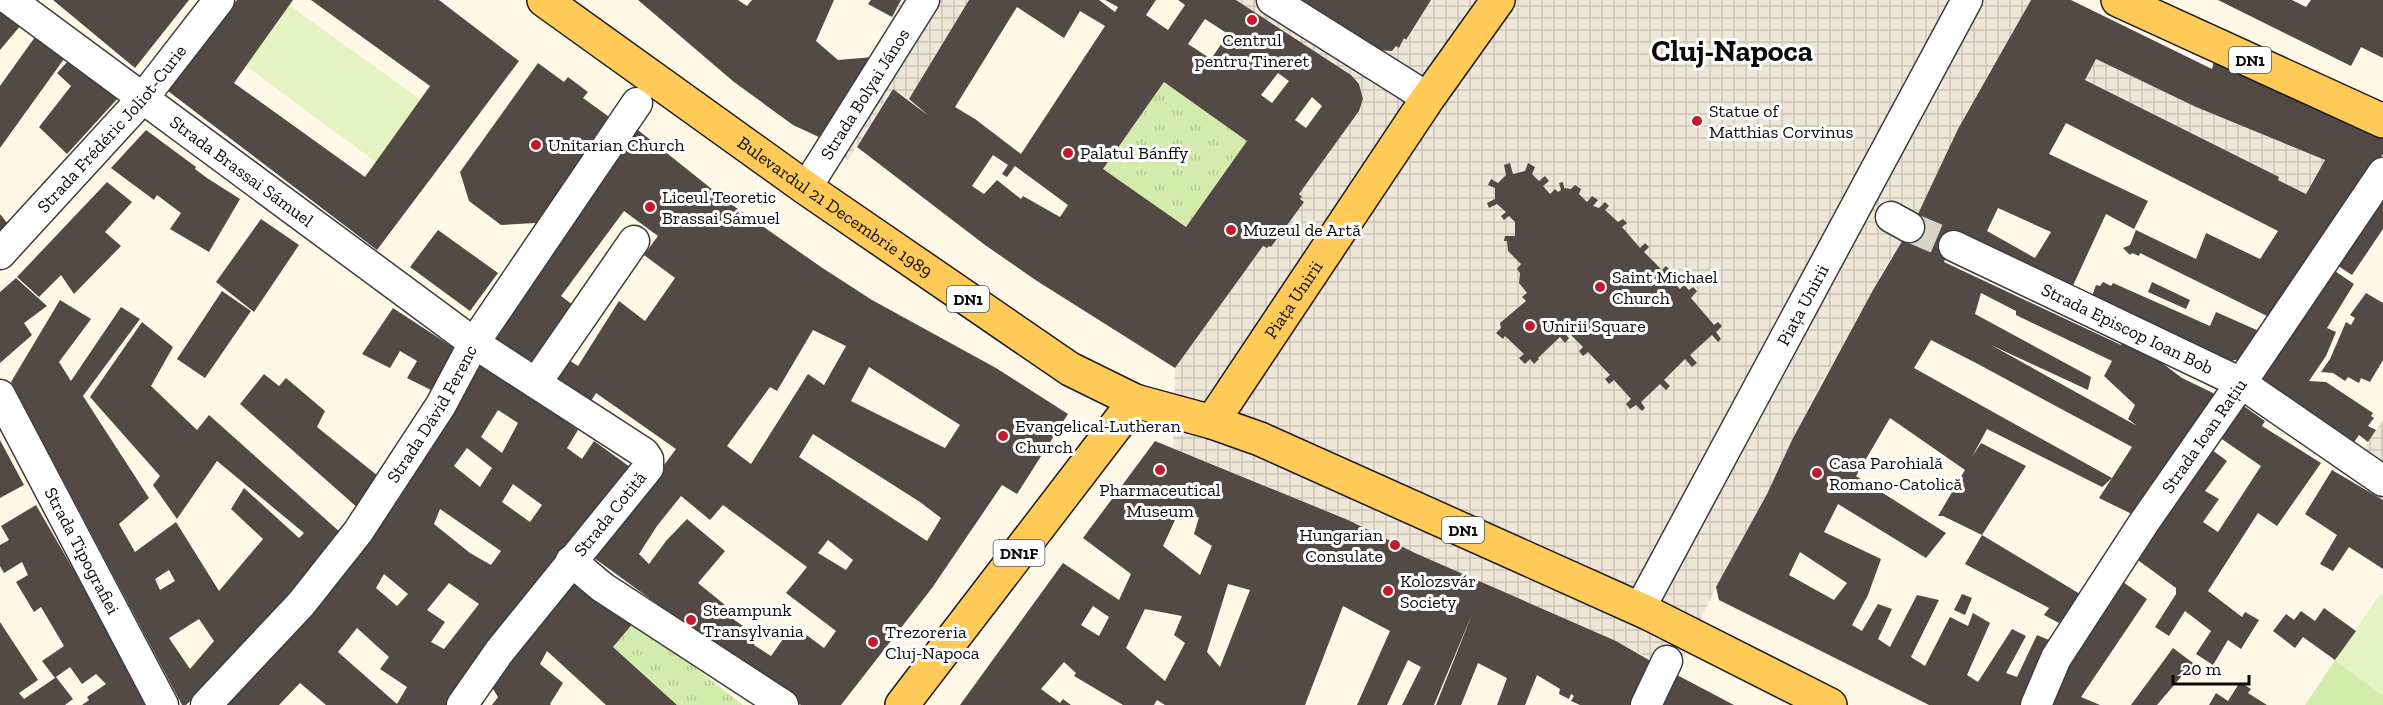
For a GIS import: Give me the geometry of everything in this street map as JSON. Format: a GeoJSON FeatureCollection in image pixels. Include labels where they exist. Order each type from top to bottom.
{"type":"FeatureCollection","features":[{"type":"Feature","properties":{"kind":"main road","name":"Bulevardul 21 Decembrie 1989"},"geometry":{"type":"LineString","coordinates":[[544,0],[806,188],[1070,369],[1135,401]]}},
{"type":"Feature","properties":{"kind":"main road","name":"Piața Unirii"},"geometry":{"type":"LineString","coordinates":[[1212,422],[1428,98],[1498,0]]}},
{"type":"Feature","properties":{"kind":"main road","name":"DN1"},"geometry":{"type":"LineString","coordinates":[[2118,0],[2383,121]]}},
{"type":"Feature","properties":{"kind":"main road","name":"DN1"},"geometry":{"type":"LineString","coordinates":[[1135,401],[1212,422],[1260,439],[1644,612],[1830,705]]}},
{"type":"Feature","properties":{"kind":"main road","name":"DN1F"},"geometry":{"type":"LineString","coordinates":[[902,705],[1135,401]]}},
{"type":"Feature","properties":{"kind":"street","name":"Strada Brassai Sámuel"},"geometry":{"type":"LineString","coordinates":[[10,0],[474,343]]}},
{"type":"Feature","properties":{"kind":"street","name":"Strada Frédéric Joliot-Curie"},"geometry":{"type":"LineString","coordinates":[[0,254],[143,98],[219,0]]}},
{"type":"Feature","properties":{"kind":"street","name":"Strada Bolyai János"},"geometry":{"type":"LineString","coordinates":[[806,188],[924,0]]}},
{"type":"Feature","properties":{"kind":"street"},"geometry":{"type":"LineString","coordinates":[[1272,0],[1428,98]]}},
{"type":"Feature","properties":{"kind":"street","name":"Piața Unirii"},"geometry":{"type":"LineString","coordinates":[[1644,612],[1967,0]]}},
{"type":"Feature","properties":{"kind":"street","name":"Strada Dávid Ferenc"},"geometry":{"type":"LineString","coordinates":[[206,705],[301,604],[358,532],[441,405],[474,343],[637,103]]}},
{"type":"Feature","properties":{"kind":"street","name":"Strada Ioan Rațiu"},"geometry":{"type":"LineString","coordinates":[[2036,705],[2056,658],[2143,524],[2383,173]]}},
{"type":"Feature","properties":{"kind":"street"},"geometry":{"type":"LineString","coordinates":[[536,383],[634,241]]}},
{"type":"Feature","properties":{"kind":"street","name":"Strada Episcop Ioan Bob"},"geometry":{"type":"LineString","coordinates":[[1954,246],[2241,383],[2383,481]]}},
{"type":"Feature","properties":{"kind":"street","name":"Strada Cotită"},"geometry":{"type":"LineString","coordinates":[[462,705],[499,652],[648,468],[648,459],[644,453],[474,343]]}},
{"type":"Feature","properties":{"kind":"street","name":"Strada Tipografiei"},"geometry":{"type":"LineString","coordinates":[[0,395],[163,705]]}},
{"type":"Feature","properties":{"kind":"street"},"geometry":{"type":"LineString","coordinates":[[571,561],[602,587],[783,705]]}},
{"type":"Feature","properties":{"kind":"street"},"geometry":{"type":"LineString","coordinates":[[1646,705],[1668,661]]}},
{"type":"Feature","properties":{"kind":"green space"},"geometry":{"type":"Polygon","coordinates":[[[289,5],[421,100],[376,162],[246,66],[289,5]]]}},
{"type":"Feature","properties":{"kind":"green space"},"geometry":{"type":"Polygon","coordinates":[[[1164,82],[1247,141],[1186,227],[1103,169],[1164,82]]]}},
{"type":"Feature","properties":{"kind":"green space"},"geometry":{"type":"Polygon","coordinates":[[[2380,594],[2383,596],[2383,695],[2335,660],[2380,594]]]}},
{"type":"Feature","properties":{"kind":"green space"},"geometry":{"type":"Polygon","coordinates":[[[635,621],[743,705],[677,705],[613,647],[635,621]]]}},
{"type":"Feature","properties":{"kind":"green space"},"geometry":{"type":"Polygon","coordinates":[[[2335,660],[2383,695],[2383,705],[2305,705],[2335,660]]]}},
{"type":"Feature","properties":{"kind":"shaded area"},"geometry":{"type":"Polygon","coordinates":[[[901,0],[969,0],[909,99],[892,89],[848,160],[831,148],[901,0]]]}},
{"type":"Feature","properties":{"kind":"shaded area","name":"Unirii Square"},"geometry":{"type":"Polygon","coordinates":[[[1236,0],[1299,0],[1392,51],[1396,46],[1399,48],[1404,38],[1407,40],[1431,0],[2031,0],[1953,140],[1917,216],[1819,387],[1766,496],[1716,587],[1676,672],[1616,641],[1415,553],[1347,520],[1173,448],[1175,368],[1263,246],[1271,247],[1303,202],[1299,194],[1359,111],[1363,99],[1359,84],[1351,75],[1236,0]]]}},
{"type":"Feature","properties":{"kind":"shaded area"},"geometry":{"type":"Polygon","coordinates":[[[2096,59],[2196,107],[2325,160],[2306,194],[2278,180],[2279,177],[2085,80],[2096,59]]]}},
{"type":"Feature","properties":{"kind":"shaded area"},"geometry":{"type":"Polygon","coordinates":[[[2383,420],[2383,481],[2355,462],[2383,420]]]}},
{"type":"Feature","properties":{"kind":"building"},"geometry":{"type":"Polygon","coordinates":[[[53,0],[189,0],[135,68],[53,0]]]}},
{"type":"Feature","properties":{"kind":"building"},"geometry":{"type":"Polygon","coordinates":[[[237,0],[293,0],[234,83],[365,177],[430,86],[311,0],[439,0],[519,61],[377,250],[168,91],[237,0]]]}},
{"type":"Feature","properties":{"kind":"building"},"geometry":{"type":"Polygon","coordinates":[[[638,0],[738,0],[747,6],[752,0],[834,0],[816,41],[838,60],[873,57],[821,138],[793,125],[734,82],[638,0]]]}},
{"type":"Feature","properties":{"kind":"building"},"geometry":{"type":"Polygon","coordinates":[[[871,0],[901,0],[892,17],[868,4],[871,0]]]}},
{"type":"Feature","properties":{"kind":"building"},"geometry":{"type":"Polygon","coordinates":[[[969,0],[1099,0],[1115,12],[1118,7],[1105,0],[1156,0],[1146,15],[1168,30],[1185,5],[1178,0],[1236,0],[1351,75],[1359,84],[1363,99],[1359,111],[1299,194],[1302,197],[1300,199],[1304,202],[1271,247],[1263,246],[1175,368],[1037,281],[985,245],[857,147],[893,89],[929,116],[909,99],[969,0]],[[1017,7],[955,107],[975,119],[1021,154],[1105,26],[1080,11],[1064,38],[1017,7]],[[1205,19],[1188,44],[1211,59],[1228,34],[1205,19]],[[1278,73],[1261,95],[1272,103],[1289,81],[1278,73]],[[1164,82],[1103,169],[1186,227],[1247,141],[1164,82]],[[1312,97],[1295,120],[1306,128],[1322,106],[1312,97]],[[993,155],[972,186],[984,194],[997,180],[1021,199],[1023,196],[1060,217],[1068,205],[1015,166],[1007,177],[1002,174],[1008,165],[993,155]]]}},
{"type":"Feature","properties":{"kind":"building"},"geometry":{"type":"Polygon","coordinates":[[[1299,0],[1431,0],[1406,40],[1404,38],[1399,48],[1396,46],[1392,51],[1378,50],[1299,0]]]}},
{"type":"Feature","properties":{"kind":"building"},"geometry":{"type":"Polygon","coordinates":[[[2031,0],[2071,0],[2212,69],[2214,62],[2325,109],[2383,138],[2383,154],[2269,317],[2140,253],[2139,256],[2132,253],[2130,255],[2123,248],[2130,245],[2136,230],[2196,259],[2206,233],[2260,259],[2278,231],[2066,123],[2049,154],[2148,201],[2134,229],[2106,214],[2070,292],[1955,236],[1944,262],[2121,345],[2125,335],[2182,378],[2213,393],[2217,398],[2138,517],[2099,498],[2112,478],[2102,487],[1987,429],[1972,457],[1981,443],[2026,466],[1982,535],[1943,516],[1938,516],[1965,470],[1890,418],[1856,476],[1946,533],[1926,558],[1838,504],[1824,532],[1881,559],[1868,595],[1852,625],[1862,631],[1878,604],[1892,609],[1878,639],[1890,647],[1917,595],[1939,600],[1911,657],[1925,666],[1950,617],[1968,626],[1973,613],[1990,623],[1967,675],[1978,682],[2012,629],[2026,636],[2006,673],[2017,677],[2037,635],[2056,643],[2027,705],[1929,705],[1719,600],[1716,587],[1873,290],[1917,216],[1958,129],[2031,0]],[[2096,59],[2085,80],[2279,177],[2278,180],[2306,194],[2325,160],[2196,107],[2096,59]],[[1998,208],[1987,231],[2035,258],[2051,232],[1998,208]],[[1981,293],[1975,314],[2091,377],[2088,390],[1991,345],[2137,426],[2128,419],[2135,405],[2104,376],[2112,361],[2016,315],[2016,311],[1981,293]],[[1931,340],[1914,368],[2112,478],[2132,447],[1931,340]],[[1800,552],[1789,575],[1834,600],[1847,583],[1800,552]]]}},
{"type":"Feature","properties":{"kind":"building"},"geometry":{"type":"Polygon","coordinates":[[[2218,0],[2292,0],[2306,7],[2311,0],[2383,0],[2383,58],[2361,47],[2351,66],[2218,0]]]}},
{"type":"Feature","properties":{"kind":"building"},"geometry":{"type":"Polygon","coordinates":[[[0,11],[21,25],[0,50],[0,11]]]}},
{"type":"Feature","properties":{"kind":"building"},"geometry":{"type":"Polygon","coordinates":[[[35,37],[64,59],[0,148],[0,86],[35,37]]]}},
{"type":"Feature","properties":{"kind":"building"},"geometry":{"type":"Polygon","coordinates":[[[70,59],[119,97],[67,154],[39,127],[71,86],[57,73],[70,59]]]}},
{"type":"Feature","properties":{"kind":"building","name":"Unitarian Church"},"geometry":{"type":"Polygon","coordinates":[[[538,63],[564,82],[568,77],[588,92],[583,98],[612,119],[536,223],[501,225],[469,201],[460,172],[538,63]]]}},
{"type":"Feature","properties":{"kind":"building"},"geometry":{"type":"Polygon","coordinates":[[[633,126],[728,202],[821,267],[872,300],[996,368],[1068,414],[1017,494],[1002,485],[932,588],[841,705],[801,705],[756,676],[590,555],[631,509],[676,449],[596,393],[585,411],[548,387],[567,359],[578,366],[619,301],[645,321],[675,278],[644,255],[658,236],[624,211],[561,296],[573,305],[528,370],[484,341],[633,126]],[[813,330],[777,391],[770,387],[727,446],[751,464],[808,374],[824,385],[846,346],[813,330]],[[869,367],[851,401],[945,448],[960,425],[869,367]],[[813,434],[799,457],[927,541],[941,518],[920,502],[813,434]],[[681,496],[657,526],[639,554],[649,564],[666,541],[687,519],[725,551],[698,583],[725,605],[720,610],[759,637],[754,645],[771,656],[793,625],[824,648],[836,631],[786,593],[807,567],[723,505],[710,520],[681,496]],[[828,540],[818,553],[846,570],[853,560],[828,540]]]}},
{"type":"Feature","properties":{"kind":"building"},"geometry":{"type":"Polygon","coordinates":[[[146,130],[196,167],[195,169],[207,178],[240,199],[209,252],[170,229],[181,213],[157,195],[154,200],[111,168],[146,130]]]}},
{"type":"Feature","properties":{"kind":"building","name":"Saint Michael Church"},"geometry":{"type":"Polygon","coordinates":[[[1510,163],[1513,174],[1525,171],[1528,163],[1535,167],[1532,174],[1539,181],[1545,176],[1549,181],[1543,186],[1550,194],[1555,189],[1558,192],[1561,190],[1559,183],[1563,182],[1564,188],[1571,189],[1575,185],[1581,189],[1579,194],[1587,202],[1592,196],[1598,200],[1593,206],[1599,208],[1605,202],[1609,206],[1605,210],[1618,222],[1623,219],[1627,223],[1622,227],[1640,248],[1645,243],[1649,247],[1644,252],[1662,270],[1666,266],[1670,270],[1666,275],[1680,289],[1684,285],[1689,290],[1693,287],[1697,291],[1691,298],[1714,325],[1718,322],[1722,326],[1716,332],[1721,339],[1718,342],[1712,335],[1690,355],[1697,363],[1692,367],[1685,359],[1664,380],[1670,386],[1666,390],[1660,384],[1641,402],[1645,408],[1642,411],[1636,405],[1630,409],[1626,404],[1631,399],[1614,380],[1609,384],[1605,379],[1610,375],[1588,352],[1583,356],[1579,351],[1583,347],[1567,331],[1565,334],[1569,338],[1565,343],[1560,337],[1534,364],[1530,359],[1525,364],[1519,358],[1524,354],[1505,336],[1503,339],[1496,333],[1501,328],[1500,323],[1526,301],[1522,297],[1527,293],[1519,283],[1520,273],[1517,269],[1521,264],[1508,251],[1507,241],[1504,241],[1505,236],[1515,236],[1515,222],[1509,216],[1504,220],[1501,216],[1506,212],[1497,204],[1489,208],[1487,203],[1495,199],[1495,188],[1488,185],[1491,179],[1498,183],[1506,175],[1504,165],[1510,163]]]}},
{"type":"Feature","properties":{"kind":"building"},"geometry":{"type":"Polygon","coordinates":[[[107,182],[132,202],[105,232],[121,246],[74,294],[61,275],[39,297],[17,277],[107,182]]]}},
{"type":"Feature","properties":{"kind":"building"},"geometry":{"type":"Polygon","coordinates":[[[2383,187],[2383,229],[2352,275],[2332,262],[2383,187]]]}},
{"type":"Feature","properties":{"kind":"building"},"geometry":{"type":"Polygon","coordinates":[[[0,214],[8,224],[0,232],[0,214]]]}},
{"type":"Feature","properties":{"kind":"building"},"geometry":{"type":"Polygon","coordinates":[[[261,219],[299,245],[254,312],[216,282],[261,219]]]}},
{"type":"Feature","properties":{"kind":"building"},"geometry":{"type":"Polygon","coordinates":[[[438,230],[498,273],[470,311],[410,267],[438,230]]]}},
{"type":"Feature","properties":{"kind":"building"},"geometry":{"type":"Polygon","coordinates":[[[2329,267],[2354,284],[2327,328],[2336,332],[2326,356],[2309,381],[2326,382],[2373,413],[2371,416],[2374,418],[2368,426],[2376,430],[2368,442],[2359,435],[2352,445],[2262,379],[2258,370],[2329,267]]]}},
{"type":"Feature","properties":{"kind":"building"},"geometry":{"type":"Polygon","coordinates":[[[16,278],[47,306],[24,323],[32,335],[0,363],[0,292],[16,278]]]}},
{"type":"Feature","properties":{"kind":"building"},"geometry":{"type":"Polygon","coordinates":[[[2103,282],[2111,286],[2113,283],[2210,326],[2216,312],[2259,331],[2240,359],[2231,361],[2092,296],[2096,285],[2100,286],[2103,282]]]}},
{"type":"Feature","properties":{"kind":"building"},"geometry":{"type":"Polygon","coordinates":[[[2152,282],[2190,300],[2186,309],[2148,292],[2152,282]]]}},
{"type":"Feature","properties":{"kind":"building"},"geometry":{"type":"Polygon","coordinates":[[[222,291],[251,311],[205,378],[177,359],[222,291]]]}},
{"type":"Feature","properties":{"kind":"building"},"geometry":{"type":"Polygon","coordinates":[[[2366,293],[2383,303],[2383,360],[2370,382],[2361,378],[2359,383],[2348,377],[2345,381],[2333,373],[2321,372],[2330,359],[2346,322],[2351,325],[2355,318],[2350,315],[2366,293]]]}},
{"type":"Feature","properties":{"kind":"building"},"geometry":{"type":"Polygon","coordinates":[[[60,300],[91,319],[59,362],[71,381],[121,307],[140,319],[83,396],[149,498],[119,524],[135,552],[176,522],[219,591],[263,539],[231,509],[244,488],[299,538],[304,533],[217,461],[177,519],[153,485],[160,476],[90,397],[142,322],[173,347],[151,386],[197,430],[209,415],[341,533],[251,642],[186,705],[182,705],[11,382],[60,300]],[[169,570],[155,579],[160,590],[175,581],[169,570]],[[199,619],[169,638],[190,669],[214,641],[199,619]]]}},
{"type":"Feature","properties":{"kind":"building"},"geometry":{"type":"Polygon","coordinates":[[[393,308],[460,352],[437,393],[407,378],[417,361],[400,351],[390,368],[362,354],[393,308]]]}},
{"type":"Feature","properties":{"kind":"building"},"geometry":{"type":"Polygon","coordinates":[[[473,357],[578,430],[567,448],[582,459],[594,441],[630,467],[450,705],[326,705],[300,683],[279,705],[226,705],[257,673],[322,596],[473,357]],[[498,410],[481,437],[502,453],[518,423],[498,410]],[[467,448],[454,466],[480,487],[492,468],[467,448]],[[513,484],[502,502],[530,522],[542,505],[513,484]],[[440,509],[434,524],[470,553],[491,565],[501,551],[440,509]],[[384,574],[376,588],[397,606],[408,594],[384,574]],[[449,583],[427,610],[445,622],[431,642],[444,649],[479,604],[449,583]],[[357,628],[338,652],[397,704],[407,687],[380,669],[389,657],[357,628]]]}},
{"type":"Feature","properties":{"kind":"building"},"geometry":{"type":"Polygon","coordinates":[[[264,374],[279,386],[286,378],[325,411],[317,427],[383,480],[359,509],[240,404],[264,374]]]}},
{"type":"Feature","properties":{"kind":"building"},"geometry":{"type":"Polygon","coordinates":[[[2238,402],[2265,421],[2262,426],[2321,463],[2277,526],[2258,513],[2208,591],[2242,617],[2245,612],[2259,620],[2241,649],[2228,640],[2213,665],[2196,654],[2211,631],[2185,611],[2169,636],[2155,627],[2176,594],[2176,588],[2131,555],[2208,447],[2227,461],[2205,491],[2219,499],[2203,522],[2218,532],[2261,466],[2216,435],[2238,402]]]}},
{"type":"Feature","properties":{"kind":"building"},"geometry":{"type":"Polygon","coordinates":[[[0,440],[24,485],[0,498],[0,440]]]}},
{"type":"Feature","properties":{"kind":"building"},"geometry":{"type":"Polygon","coordinates":[[[1155,441],[1348,520],[1415,553],[1616,641],[1656,664],[1637,705],[1580,705],[1571,701],[1574,696],[1571,694],[1569,699],[1559,694],[1560,689],[1537,675],[1525,705],[1497,705],[1507,678],[1478,663],[1461,705],[1436,705],[1473,612],[1434,705],[1402,705],[1421,667],[1408,660],[1387,705],[1357,705],[1390,631],[1343,606],[1305,705],[1165,705],[1157,700],[1154,705],[1123,705],[1074,676],[1076,673],[1064,662],[1041,689],[1060,703],[1063,699],[1071,705],[960,705],[1063,563],[1119,600],[1131,574],[1083,538],[1155,441]],[[1199,517],[1175,520],[1163,546],[1200,575],[1212,546],[1194,534],[1199,517]],[[1228,584],[1207,652],[1220,667],[1250,590],[1228,584]],[[1093,606],[1081,625],[1099,636],[1109,617],[1093,606]],[[1145,609],[1126,648],[1165,681],[1185,643],[1174,635],[1182,616],[1145,609]]]}},
{"type":"Feature","properties":{"kind":"building"},"geometry":{"type":"Polygon","coordinates":[[[2332,470],[2383,500],[2383,569],[2349,547],[2333,571],[2320,564],[2337,535],[2305,514],[2332,470]]]}},
{"type":"Feature","properties":{"kind":"building"},"geometry":{"type":"Polygon","coordinates":[[[36,505],[154,705],[82,705],[89,700],[87,697],[106,684],[96,674],[82,684],[70,667],[56,677],[73,699],[65,705],[0,705],[0,622],[38,680],[19,693],[24,699],[55,678],[42,661],[64,646],[41,607],[34,612],[16,582],[28,575],[22,562],[4,573],[0,566],[0,545],[9,540],[1,526],[36,505]]]}},
{"type":"Feature","properties":{"kind":"building"},"geometry":{"type":"Polygon","coordinates":[[[1982,535],[2080,594],[2059,623],[2044,615],[2049,608],[1965,564],[1982,535]]]}},
{"type":"Feature","properties":{"kind":"building"},"geometry":{"type":"Polygon","coordinates":[[[574,571],[635,621],[613,647],[677,705],[606,705],[547,651],[540,664],[563,683],[551,705],[492,705],[498,697],[488,681],[574,571]]]}},
{"type":"Feature","properties":{"kind":"building"},"geometry":{"type":"Polygon","coordinates":[[[2123,582],[2147,599],[2081,697],[2100,705],[2047,705],[2056,685],[2123,582]]]}},
{"type":"Feature","properties":{"kind":"building"},"geometry":{"type":"Polygon","coordinates":[[[1962,594],[1972,598],[1965,615],[1954,610],[1962,594]]]}},
{"type":"Feature","properties":{"kind":"building"},"geometry":{"type":"Polygon","coordinates":[[[2324,608],[2356,631],[2335,660],[2303,637],[2295,648],[2273,631],[2286,614],[2294,620],[2301,611],[2315,621],[2324,608]]]}},
{"type":"Feature","properties":{"kind":"building"},"geometry":{"type":"Polygon","coordinates":[[[2173,648],[2193,663],[2157,705],[2131,705],[2173,648]]]}},
{"type":"Feature","properties":{"kind":"building"},"geometry":{"type":"Polygon","coordinates":[[[1677,675],[1734,705],[1662,705],[1677,675]]]}},
{"type":"Feature","properties":{"kind":"building"},"geometry":{"type":"Polygon","coordinates":[[[2240,682],[2251,689],[2248,693],[2267,705],[2209,705],[2216,693],[2228,701],[2240,682]]]}},
{"type":"Feature","properties":{"kind":"tunnel"},"geometry":{"type":"LineString","coordinates":[[1909,227],[1954,246]]}},
{"type":"Feature","properties":{"kind":"place","name":"Centrul pentru Tineret"},"geometry":{"type":"Point","coordinates":[1252,20]}},
{"type":"Feature","properties":{"kind":"place","name":"Statue of Matthias Corvinus"},"geometry":{"type":"Point","coordinates":[1697,121]}},
{"type":"Feature","properties":{"kind":"place","name":"Unitarian Church"},"geometry":{"type":"Point","coordinates":[536,145]}},
{"type":"Feature","properties":{"kind":"place","name":"Palatul Bánffy"},"geometry":{"type":"Point","coordinates":[1068,153]}},
{"type":"Feature","properties":{"kind":"place","name":"Liceul Teoretic Brassai Sámuel"},"geometry":{"type":"Point","coordinates":[650,207]}},
{"type":"Feature","properties":{"kind":"place","name":"Muzeul de Artă"},"geometry":{"type":"Point","coordinates":[1231,230]}},
{"type":"Feature","properties":{"kind":"place","name":"Saint Michael Church"},"geometry":{"type":"Point","coordinates":[1600,287]}},
{"type":"Feature","properties":{"kind":"place","name":"Unirii Square"},"geometry":{"type":"Point","coordinates":[1530,326]}},
{"type":"Feature","properties":{"kind":"place","name":"Evangelical-Lutheran Church"},"geometry":{"type":"Point","coordinates":[1003,436]}},
{"type":"Feature","properties":{"kind":"place","name":"Pharmaceutical Museum"},"geometry":{"type":"Point","coordinates":[1160,470]}},
{"type":"Feature","properties":{"kind":"place","name":"Casa Parohială Romano-Catolică"},"geometry":{"type":"Point","coordinates":[1817,473]}},
{"type":"Feature","properties":{"kind":"place","name":"Hungarian Consulate"},"geometry":{"type":"Point","coordinates":[1395,545]}},
{"type":"Feature","properties":{"kind":"place","name":"Kolozsvár Society"},"geometry":{"type":"Point","coordinates":[1388,591]}},
{"type":"Feature","properties":{"kind":"place","name":"Steampunk Transylvania"},"geometry":{"type":"Point","coordinates":[691,620]}},
{"type":"Feature","properties":{"kind":"place","name":"Trezoreria Cluj-Napoca"},"geometry":{"type":"Point","coordinates":[873,642]}},
{"type":"Feature","properties":{"kind":"district","name":"Cluj-Napoca"},"geometry":{"type":"Point","coordinates":[1732,51]}}]}
